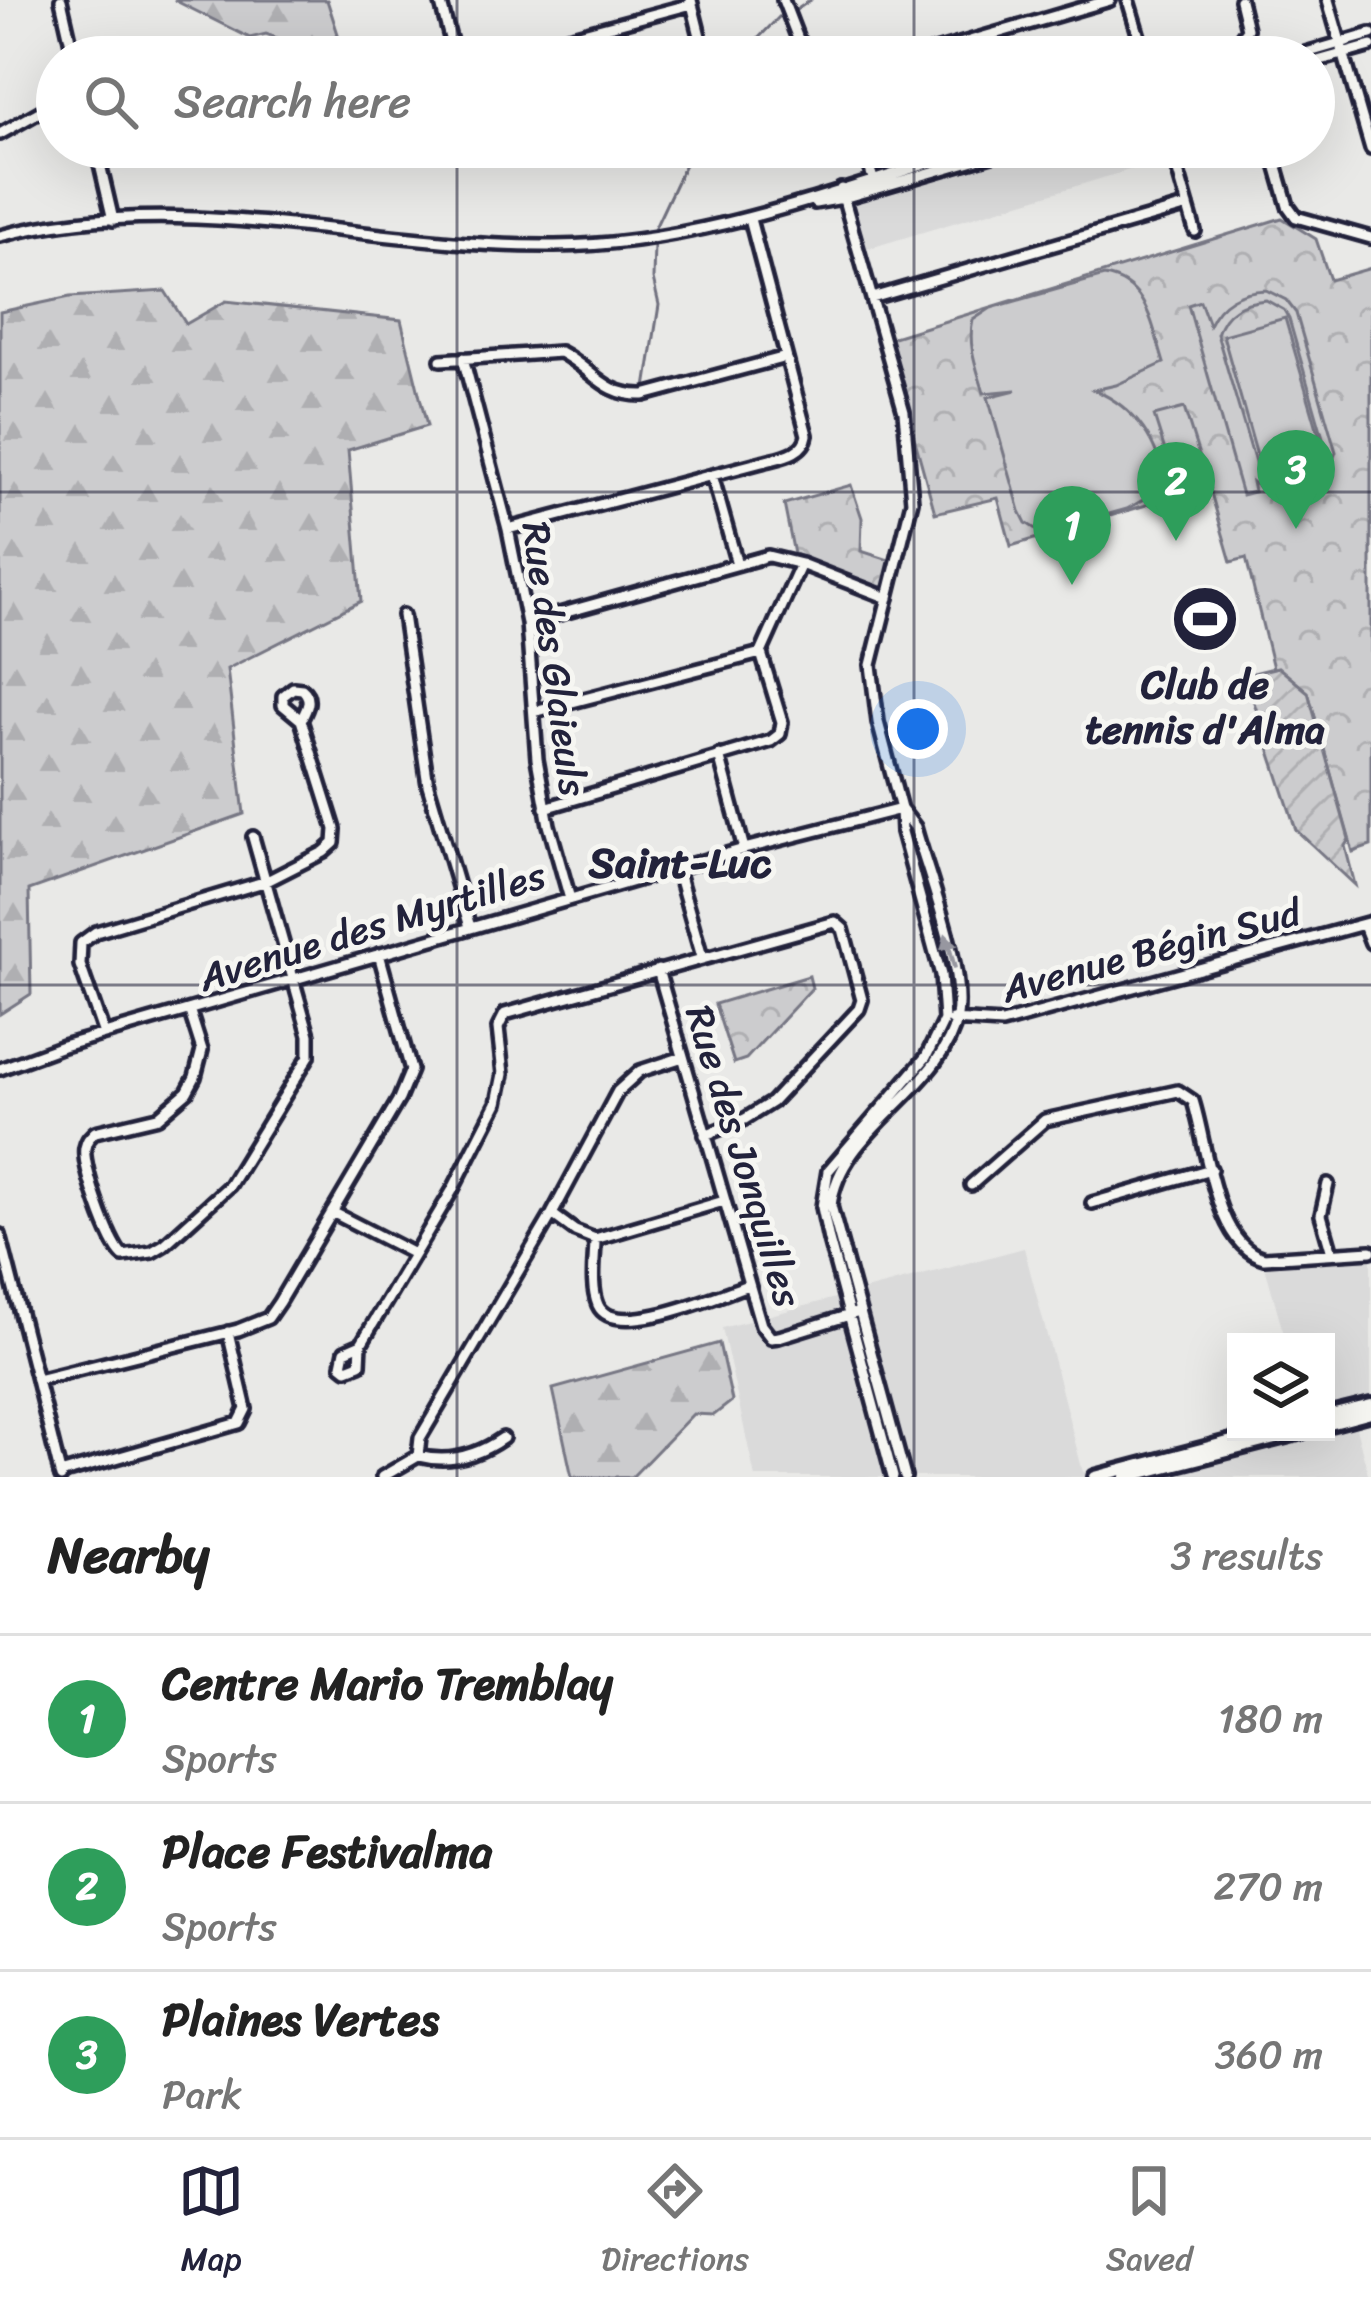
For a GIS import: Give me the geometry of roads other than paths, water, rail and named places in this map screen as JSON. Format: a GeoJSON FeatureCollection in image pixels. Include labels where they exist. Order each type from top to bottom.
{"type":"FeatureCollection","features":[{"type":"Feature","properties":{"kind":"main road"},"geometry":{"type":"LineString","coordinates":[[1335,1415],[1371,1409]]}},
{"type":"Feature","properties":{"kind":"main road"},"geometry":{"type":"LineString","coordinates":[[1335,1423],[1371,1409]]}},
{"type":"Feature","properties":{"kind":"main road"},"geometry":{"type":"LineString","coordinates":[[1095,1477],[1232,1441]]}},
{"type":"Feature","properties":{"kind":"main road"},"geometry":{"type":"LineString","coordinates":[[1126,1477],[1267,1441]]}},
{"type":"Feature","properties":{"kind":"street"},"geometry":{"type":"LineString","coordinates":[[61,0],[69,36]]}},
{"type":"Feature","properties":{"kind":"street"},"geometry":{"type":"LineString","coordinates":[[440,0],[449,36]]}},
{"type":"Feature","properties":{"kind":"street"},"geometry":{"type":"LineString","coordinates":[[987,36],[1110,0]]}},
{"type":"Feature","properties":{"kind":"street"},"geometry":{"type":"LineString","coordinates":[[1128,0],[1138,36]]}},
{"type":"Feature","properties":{"kind":"street"},"geometry":{"type":"LineString","coordinates":[[1240,0],[1247,29],[1242,36]]}},
{"type":"Feature","properties":{"kind":"street"},"geometry":{"type":"LineString","coordinates":[[1328,0],[1371,148]]}},
{"type":"Feature","properties":{"kind":"street"},"geometry":{"type":"LineString","coordinates":[[787,1],[798,36]]}},
{"type":"Feature","properties":{"kind":"street"},"geometry":{"type":"LineString","coordinates":[[569,36],[691,2],[700,36]]}},
{"type":"Feature","properties":{"kind":"street"},"geometry":{"type":"LineString","coordinates":[[1335,52],[1371,34]]}},
{"type":"Feature","properties":{"kind":"street"},"geometry":{"type":"LineString","coordinates":[[1335,49],[1371,46]]}},
{"type":"Feature","properties":{"kind":"street"},"geometry":{"type":"LineString","coordinates":[[0,134],[36,114]]}},
{"type":"Feature","properties":{"kind":"street"},"geometry":{"type":"LineString","coordinates":[[101,168],[113,220]]}},
{"type":"Feature","properties":{"kind":"street"},"geometry":{"type":"LineString","coordinates":[[869,168],[874,183]]}},
{"type":"Feature","properties":{"kind":"street"},"geometry":{"type":"LineString","coordinates":[[0,236],[29,228],[180,216],[554,246],[705,230],[842,194],[919,168]]}},
{"type":"Feature","properties":{"kind":"street"},"geometry":{"type":"LineString","coordinates":[[874,183],[934,168]]}},
{"type":"Feature","properties":{"kind":"street"},"geometry":{"type":"LineString","coordinates":[[1177,168],[1195,231]]}},
{"type":"Feature","properties":{"kind":"street"},"geometry":{"type":"LineString","coordinates":[[1277,168],[1296,217],[1371,238]]}},
{"type":"Feature","properties":{"kind":"street"},"geometry":{"type":"LineString","coordinates":[[842,194],[904,412],[912,501],[871,665],[878,722],[901,808],[915,827],[955,970],[950,1020],[934,1062],[850,1156],[836,1179],[831,1206],[893,1477]]}},
{"type":"Feature","properties":{"kind":"street"},"geometry":{"type":"LineString","coordinates":[[872,298],[1188,206]]}},
{"type":"Feature","properties":{"kind":"street"},"geometry":{"type":"LineString","coordinates":[[508,529],[798,451],[806,443],[750,219]]}},
{"type":"Feature","properties":{"kind":"street"},"geometry":{"type":"LineString","coordinates":[[441,360],[560,352],[613,392],[626,396],[786,357]]}},
{"type":"Feature","properties":{"kind":"street","name":"Rue des Glaieuls"},"geometry":{"type":"LineString","coordinates":[[463,358],[527,623],[545,808],[570,899]]}},
{"type":"Feature","properties":{"kind":"street"},"geometry":{"type":"LineString","coordinates":[[712,475],[737,564]]}},
{"type":"Feature","properties":{"kind":"street"},"geometry":{"type":"LineString","coordinates":[[527,623],[768,556],[888,598]]}},
{"type":"Feature","properties":{"kind":"street"},"geometry":{"type":"LineString","coordinates":[[545,808],[771,741],[780,734],[782,722],[761,653],[801,564]]}},
{"type":"Feature","properties":{"kind":"street"},"geometry":{"type":"LineString","coordinates":[[403,616],[428,785],[470,927]]}},
{"type":"Feature","properties":{"kind":"street"},"geometry":{"type":"LineString","coordinates":[[534,712],[761,653]]}},
{"type":"Feature","properties":{"kind":"street"},"geometry":{"type":"LineString","coordinates":[[104,1034],[80,965],[81,944],[95,932],[267,881],[334,843],[334,829],[301,720]]}},
{"type":"Feature","properties":{"kind":"street"},"geometry":{"type":"LineString","coordinates":[[719,755],[744,849]]}},
{"type":"Feature","properties":{"kind":"street","name":"Avenue des Myrtilles"},"geometry":{"type":"LineString","coordinates":[[0,1069],[470,927],[901,808]]}},
{"type":"Feature","properties":{"kind":"street"},"geometry":{"type":"LineString","coordinates":[[190,1012],[202,1050],[196,1077],[187,1091],[158,1117],[95,1132],[86,1144],[87,1168],[106,1229],[114,1249],[123,1256],[152,1252],[164,1245],[230,1185],[309,1056],[309,1035],[254,837]]}},
{"type":"Feature","properties":{"kind":"street"},"geometry":{"type":"LineString","coordinates":[[677,869],[702,957]]}},
{"type":"Feature","properties":{"kind":"street"},"geometry":{"type":"LineString","coordinates":[[361,1344],[497,1103],[503,1074],[498,1028],[505,1014],[835,922],[843,929],[862,1000],[859,1009],[772,1102],[705,1135]]}},
{"type":"Feature","properties":{"kind":"street"},"geometry":{"type":"LineString","coordinates":[[1367,924],[1371,943]]}},
{"type":"Feature","properties":{"kind":"street","name":"Avenue Bégin Sud"},"geometry":{"type":"LineString","coordinates":[[950,1020],[1002,1023],[1367,924]]}},
{"type":"Feature","properties":{"kind":"street"},"geometry":{"type":"LineString","coordinates":[[37,1380],[268,1318],[399,1099],[411,1070],[379,954]]}},
{"type":"Feature","properties":{"kind":"street","name":"Rue des Jonquilles"},"geometry":{"type":"LineString","coordinates":[[658,970],[761,1325],[771,1338],[855,1313]]}},
{"type":"Feature","properties":{"kind":"street"},"geometry":{"type":"LineString","coordinates":[[418,1456],[420,1438],[552,1214],[618,1090],[640,1071],[683,1057]]}},
{"type":"Feature","properties":{"kind":"street"},"geometry":{"type":"LineString","coordinates":[[971,1184],[1045,1120],[1178,1091],[1193,1100],[1227,1226],[1238,1245],[1264,1258],[1371,1251]]}},
{"type":"Feature","properties":{"kind":"street"},"geometry":{"type":"LineString","coordinates":[[1092,1203],[1211,1169]]}},
{"type":"Feature","properties":{"kind":"street"},"geometry":{"type":"LineString","coordinates":[[1328,1184],[1321,1215],[1332,1253]]}},
{"type":"Feature","properties":{"kind":"street"},"geometry":{"type":"LineString","coordinates":[[552,1214],[595,1239],[724,1201]]}},
{"type":"Feature","properties":{"kind":"street"},"geometry":{"type":"LineString","coordinates":[[332,1212],[414,1254]]}},
{"type":"Feature","properties":{"kind":"street"},"geometry":{"type":"LineString","coordinates":[[0,1234],[61,1475],[239,1423],[246,1409],[228,1332]]}},
{"type":"Feature","properties":{"kind":"street"},"geometry":{"type":"LineString","coordinates":[[595,1239],[598,1306],[606,1317],[618,1321],[653,1316],[748,1285]]}},
{"type":"Feature","properties":{"kind":"street"},"geometry":{"type":"LineString","coordinates":[[855,1313],[904,1477]]}},
{"type":"Feature","properties":{"kind":"street"},"geometry":{"type":"LineString","coordinates":[[382,1477],[418,1456],[463,1458],[503,1438]]}},
{"type":"Feature","properties":{"kind":"waterway"},"geometry":{"type":"LineString","coordinates":[[796,10],[811,0]]}},
{"type":"Feature","properties":{"kind":"waterway"},"geometry":{"type":"LineString","coordinates":[[760,36],[780,16]]}},
{"type":"Feature","properties":{"kind":"waterway"},"geometry":{"type":"LineString","coordinates":[[654,230],[683,168]]}},
{"type":"Feature","properties":{"kind":"waterway"},"geometry":{"type":"LineString","coordinates":[[646,388],[659,305],[653,279],[654,245]]}},
{"type":"Feature","properties":{"kind":"place","name":"Plaines Vertes"},"geometry":{"type":"Point","coordinates":[1296,529]}},
{"type":"Feature","properties":{"kind":"place","name":"Place Festivalma"},"geometry":{"type":"Point","coordinates":[1176,541]}},
{"type":"Feature","properties":{"kind":"place","name":"Centre Mario Tremblay"},"geometry":{"type":"Point","coordinates":[1072,585]}},
{"type":"Feature","properties":{"kind":"place","name":"Club de tennis d'Alma"},"geometry":{"type":"Point","coordinates":[1205,619]}},
{"type":"Feature","properties":{"kind":"district","name":"Saint-Luc"},"geometry":{"type":"Point","coordinates":[680,863]}}]}
